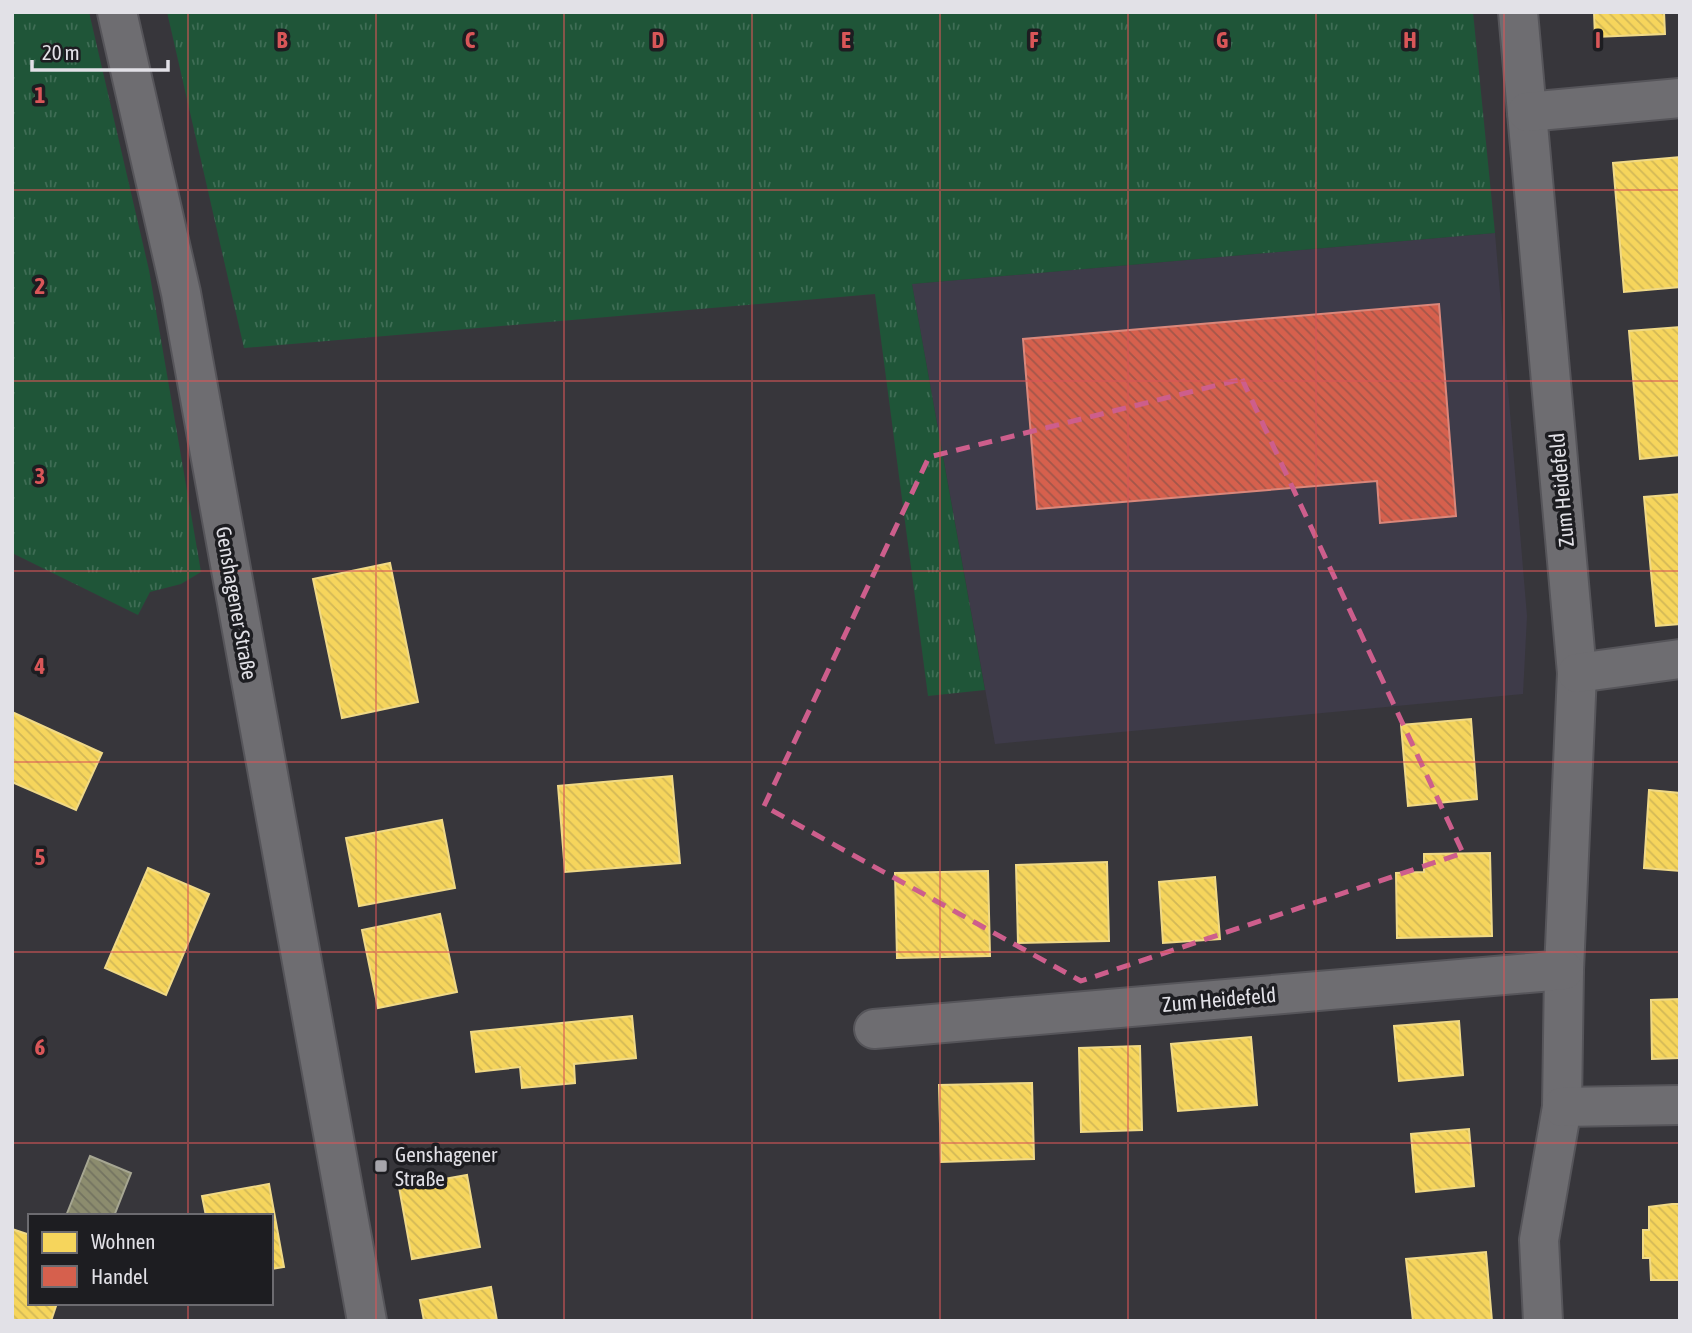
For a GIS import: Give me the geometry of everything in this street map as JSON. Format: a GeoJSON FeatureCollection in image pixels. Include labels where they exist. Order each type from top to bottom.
{"type":"FeatureCollection","features":[{"type":"Feature","properties":{"kind":"street","name":"Genshagener Straße"},"geometry":{"type":"LineString","coordinates":[[117,12],[181,293],[367,1321]]}},
{"type":"Feature","properties":{"kind":"street","name":"Zum Heidefeld"},"geometry":{"type":"LineString","coordinates":[[1518,12],[1577,674],[1564,970],[1562,1107],[1539,1240],[1543,1321]]}},
{"type":"Feature","properties":{"kind":"street"},"geometry":{"type":"LineString","coordinates":[[1527,112],[1680,97]]}},
{"type":"Feature","properties":{"kind":"street"},"geometry":{"type":"LineString","coordinates":[[1577,674],[1680,659]]}},
{"type":"Feature","properties":{"kind":"street","name":"Zum Heidefeld"},"geometry":{"type":"LineString","coordinates":[[874,1029],[1564,970]]}},
{"type":"Feature","properties":{"kind":"street"},"geometry":{"type":"LineString","coordinates":[[1562,1107],[1680,1105]]}},
{"type":"Feature","properties":{"kind":"highlighted area"},"geometry":{"type":"Polygon","coordinates":[[[1242,379],[1463,853],[1081,981],[764,806],[929,457],[1242,379]]]}},
{"type":"Feature","properties":{"kind":"shaded area"},"geometry":{"type":"Polygon","coordinates":[[[1495,233],[1527,616],[1523,694],[995,744],[912,284],[1495,233]]]}},
{"type":"Feature","properties":{"kind":"green space"},"geometry":{"type":"Polygon","coordinates":[[[12,12],[89,12],[149,270],[201,572],[181,584],[150,592],[138,615],[12,553],[12,12]]]}},
{"type":"Feature","properties":{"kind":"green space"},"geometry":{"type":"Polygon","coordinates":[[[167,12],[1473,12],[1495,233],[912,284],[985,690],[928,696],[875,294],[244,348],[167,12]]]}},
{"type":"Feature","properties":{"kind":"building: Wohnen"},"geometry":{"type":"Polygon","coordinates":[[[1594,12],[1664,12],[1665,34],[1595,37],[1594,12]]]}},
{"type":"Feature","properties":{"kind":"building: Wohnen"},"geometry":{"type":"Polygon","coordinates":[[[1680,157],[1680,287],[1624,292],[1613,163],[1680,157]]]}},
{"type":"Feature","properties":{"kind":"building: Wohnen"},"geometry":{"type":"Polygon","coordinates":[[[1680,327],[1680,455],[1640,459],[1629,331],[1680,327]]]}},
{"type":"Feature","properties":{"kind":"building: Wohnen"},"geometry":{"type":"Polygon","coordinates":[[[1680,494],[1680,624],[1656,626],[1644,497],[1680,494]]]}},
{"type":"Feature","properties":{"kind":"building: Wohnen"},"geometry":{"type":"Polygon","coordinates":[[[390,563],[418,702],[342,718],[313,579],[390,563]]]}},
{"type":"Feature","properties":{"kind":"building: Wohnen"},"geometry":{"type":"Polygon","coordinates":[[[12,712],[102,753],[76,810],[12,782],[12,712]]]}},
{"type":"Feature","properties":{"kind":"building: Wohnen"},"geometry":{"type":"Polygon","coordinates":[[[1471,719],[1477,799],[1408,806],[1401,725],[1471,719]]]}},
{"type":"Feature","properties":{"kind":"building: Wohnen"},"geometry":{"type":"Polygon","coordinates":[[[672,776],[680,863],[565,872],[558,786],[672,776]]]}},
{"type":"Feature","properties":{"kind":"building: Wohnen"},"geometry":{"type":"Polygon","coordinates":[[[1649,790],[1680,793],[1680,871],[1644,868],[1649,790]]]}},
{"type":"Feature","properties":{"kind":"building: Wohnen"},"geometry":{"type":"Polygon","coordinates":[[[442,820],[455,888],[359,906],[346,838],[442,820]]]}},
{"type":"Feature","properties":{"kind":"building: Wohnen"},"geometry":{"type":"Polygon","coordinates":[[[1490,853],[1492,936],[1397,938],[1396,873],[1424,872],[1424,854],[1490,853]]]}},
{"type":"Feature","properties":{"kind":"building: Wohnen"},"geometry":{"type":"Polygon","coordinates":[[[1107,862],[1109,941],[1018,943],[1016,865],[1107,862]]]}},
{"type":"Feature","properties":{"kind":"building: Wohnen"},"geometry":{"type":"Polygon","coordinates":[[[148,868],[209,894],[166,995],[105,968],[148,868]]]}},
{"type":"Feature","properties":{"kind":"building: Wohnen"},"geometry":{"type":"Polygon","coordinates":[[[988,871],[990,956],[897,958],[895,873],[988,871]]]}},
{"type":"Feature","properties":{"kind":"building: Wohnen"},"geometry":{"type":"Polygon","coordinates":[[[1215,877],[1220,939],[1163,943],[1159,882],[1215,877]]]}},
{"type":"Feature","properties":{"kind":"building: Wohnen"},"geometry":{"type":"Polygon","coordinates":[[[440,914],[457,992],[378,1008],[362,930],[440,914]]]}},
{"type":"Feature","properties":{"kind":"building: Wohnen"},"geometry":{"type":"Polygon","coordinates":[[[1680,999],[1680,1058],[1652,1059],[1651,1000],[1680,999]]]}},
{"type":"Feature","properties":{"kind":"building: Wohnen"},"geometry":{"type":"Polygon","coordinates":[[[632,1016],[636,1058],[574,1064],[575,1083],[522,1088],[520,1067],[476,1072],[471,1032],[632,1016]]]}},
{"type":"Feature","properties":{"kind":"building: Wohnen"},"geometry":{"type":"Polygon","coordinates":[[[1459,1021],[1463,1075],[1399,1081],[1394,1026],[1459,1021]]]}},
{"type":"Feature","properties":{"kind":"building: Wohnen"},"geometry":{"type":"Polygon","coordinates":[[[1251,1037],[1257,1105],[1178,1111],[1171,1044],[1251,1037]]]}},
{"type":"Feature","properties":{"kind":"building: Wohnen"},"geometry":{"type":"Polygon","coordinates":[[[1140,1046],[1142,1130],[1081,1132],[1079,1048],[1140,1046]]]}},
{"type":"Feature","properties":{"kind":"building: Wohnen"},"geometry":{"type":"Polygon","coordinates":[[[1032,1083],[1034,1159],[941,1162],[939,1085],[1032,1083]]]}},
{"type":"Feature","properties":{"kind":"building: Wohnen"},"geometry":{"type":"Polygon","coordinates":[[[1469,1129],[1474,1186],[1416,1192],[1411,1134],[1469,1129]]]}},
{"type":"Feature","properties":{"kind":"building: Wohnen"},"geometry":{"type":"Polygon","coordinates":[[[467,1175],[480,1247],[412,1259],[399,1187],[467,1175]]]}},
{"type":"Feature","properties":{"kind":"building: Wohnen"},"geometry":{"type":"Polygon","coordinates":[[[269,1184],[284,1267],[273,1269],[273,1214],[206,1214],[202,1196],[269,1184]]]}},
{"type":"Feature","properties":{"kind":"building: Wohnen"},"geometry":{"type":"Polygon","coordinates":[[[1680,1204],[1680,1280],[1651,1280],[1650,1258],[1643,1258],[1643,1230],[1649,1230],[1649,1207],[1680,1204]]]}},
{"type":"Feature","properties":{"kind":"building: Wohnen"},"geometry":{"type":"Polygon","coordinates":[[[12,1229],[28,1234],[28,1305],[56,1305],[51,1321],[12,1321],[12,1229]]]}},
{"type":"Feature","properties":{"kind":"building: Wohnen"},"geometry":{"type":"Polygon","coordinates":[[[1486,1252],[1492,1321],[1413,1321],[1406,1259],[1486,1252]]]}},
{"type":"Feature","properties":{"kind":"building: Wohnen"},"geometry":{"type":"Polygon","coordinates":[[[491,1287],[497,1321],[424,1321],[420,1300],[491,1287]]]}},
{"type":"Feature","properties":{"kind":"building: Handel"},"geometry":{"type":"Polygon","coordinates":[[[1439,304],[1456,516],[1380,523],[1377,481],[1037,509],[1023,339],[1439,304]]]}},
{"type":"Feature","properties":{"kind":"building: Industrie"},"geometry":{"type":"Polygon","coordinates":[[[90,1156],[131,1173],[115,1214],[67,1214],[90,1156]]]}},
{"type":"Feature","properties":{"kind":"place","name":"Genshagener Straße"},"geometry":{"type":"Point","coordinates":[381,1166]}}]}
